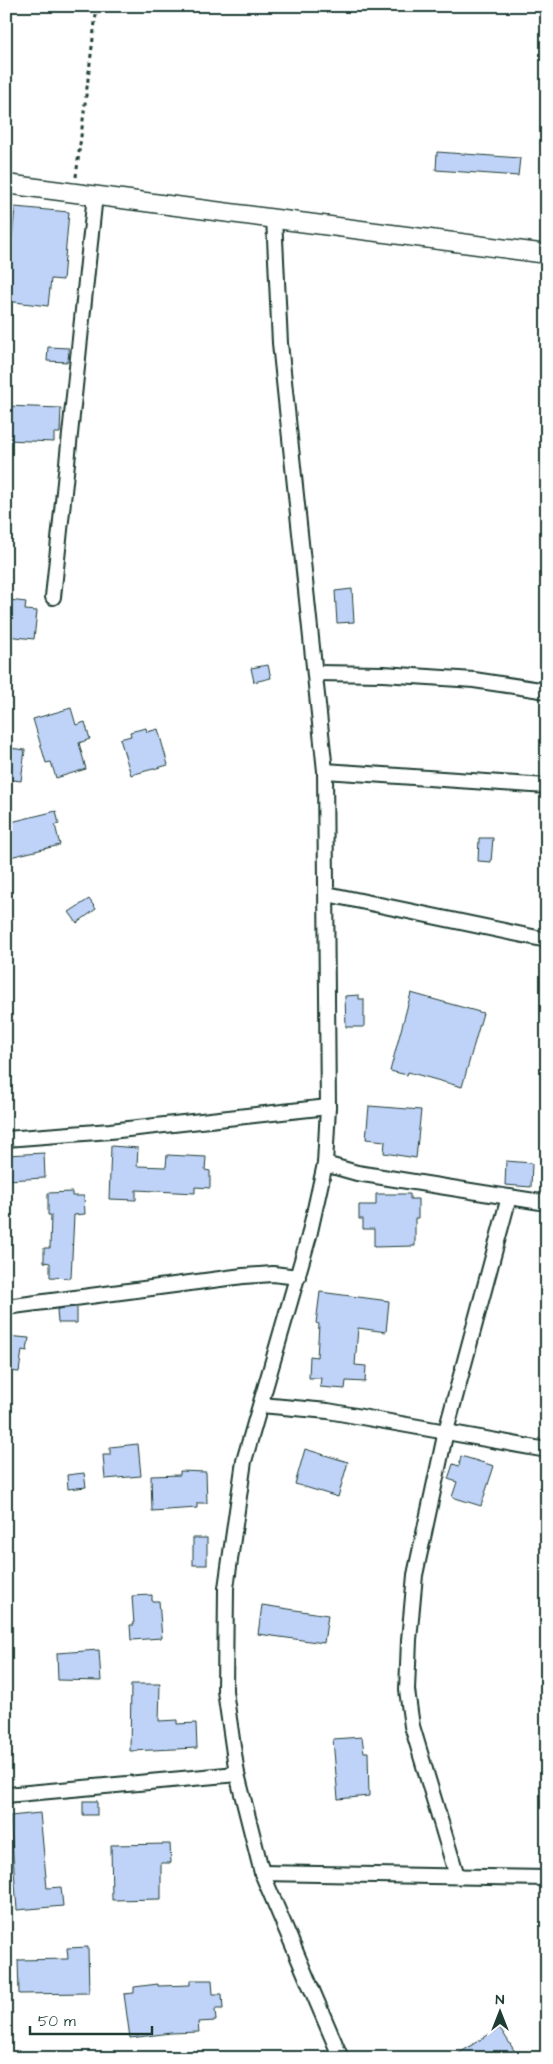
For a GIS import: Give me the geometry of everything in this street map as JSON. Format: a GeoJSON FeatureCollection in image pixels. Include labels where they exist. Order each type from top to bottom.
{"type":"FeatureCollection","features":[{"type":"Feature","properties":{"kind":"street"},"geometry":{"type":"LineString","coordinates":[[6,184],[547,254]]}},
{"type":"Feature","properties":{"kind":"street"},"geometry":{"type":"LineString","coordinates":[[52,597],[94,195]]}},
{"type":"Feature","properties":{"kind":"street"},"geometry":{"type":"LineString","coordinates":[[274,218],[280,343],[325,771],[328,1107],[325,1164],[298,1277],[244,1461],[226,1588],[225,1691],[236,1774],[262,1873],[341,2058]]}},
{"type":"Feature","properties":{"kind":"street"},"geometry":{"type":"LineString","coordinates":[[316,673],[383,674],[474,680],[547,691]]}},
{"type":"Feature","properties":{"kind":"street"},"geometry":{"type":"LineString","coordinates":[[325,771],[547,786]]}},
{"type":"Feature","properties":{"kind":"street"},"geometry":{"type":"LineString","coordinates":[[326,894],[547,940]]}},
{"type":"Feature","properties":{"kind":"street"},"geometry":{"type":"LineString","coordinates":[[6,1139],[110,1131],[328,1107]]}},
{"type":"Feature","properties":{"kind":"street"},"geometry":{"type":"LineString","coordinates":[[325,1164],[357,1173],[547,1203]]}},
{"type":"Feature","properties":{"kind":"street"},"geometry":{"type":"LineString","coordinates":[[457,1876],[412,1726],[408,1690],[409,1640],[415,1575],[446,1431],[509,1197]]}},
{"type":"Feature","properties":{"kind":"street"},"geometry":{"type":"LineString","coordinates":[[6,1307],[243,1276],[273,1274],[298,1277]]}},
{"type":"Feature","properties":{"kind":"street"},"geometry":{"type":"LineString","coordinates":[[261,1405],[328,1411],[547,1450]]}},
{"type":"Feature","properties":{"kind":"street"},"geometry":{"type":"LineString","coordinates":[[6,1795],[236,1774]]}},
{"type":"Feature","properties":{"kind":"street"},"geometry":{"type":"LineString","coordinates":[[262,1873],[547,1878]]}},
{"type":"Feature","properties":{"kind":"path"},"geometry":{"type":"LineString","coordinates":[[74,192],[98,6]]}},
{"type":"Feature","properties":{"kind":"building"},"geometry":{"type":"Polygon","coordinates":[[[437,152],[520,158],[518,176],[436,170],[437,152]]]}},
{"type":"Feature","properties":{"kind":"building"},"geometry":{"type":"Polygon","coordinates":[[[15,207],[69,212],[63,280],[51,279],[48,306],[6,301],[15,207]]]}},
{"type":"Feature","properties":{"kind":"building"},"geometry":{"type":"Polygon","coordinates":[[[48,347],[69,348],[68,362],[47,361],[48,347]]]}},
{"type":"Feature","properties":{"kind":"building"},"geometry":{"type":"Polygon","coordinates":[[[6,406],[61,408],[60,433],[54,433],[54,442],[6,440],[6,406]]]}},
{"type":"Feature","properties":{"kind":"building"},"geometry":{"type":"Polygon","coordinates":[[[352,589],[354,622],[337,623],[335,591],[352,589]]]}},
{"type":"Feature","properties":{"kind":"building"},"geometry":{"type":"Polygon","coordinates":[[[9,600],[26,602],[25,610],[37,611],[34,639],[6,636],[6,610],[9,610],[9,600]]]}},
{"type":"Feature","properties":{"kind":"building"},"geometry":{"type":"Polygon","coordinates":[[[268,665],[271,678],[254,682],[251,668],[268,665]]]}},
{"type":"Feature","properties":{"kind":"building"},"geometry":{"type":"Polygon","coordinates":[[[71,708],[76,725],[85,722],[90,739],[79,743],[86,769],[56,778],[51,762],[46,763],[33,719],[71,708]]]}},
{"type":"Feature","properties":{"kind":"building"},"geometry":{"type":"Polygon","coordinates":[[[146,728],[147,732],[158,729],[168,765],[131,775],[120,739],[131,736],[130,732],[146,728]]]}},
{"type":"Feature","properties":{"kind":"building"},"geometry":{"type":"Polygon","coordinates":[[[10,748],[25,750],[21,781],[6,779],[10,748]]]}},
{"type":"Feature","properties":{"kind":"building"},"geometry":{"type":"Polygon","coordinates":[[[56,811],[59,824],[55,825],[60,845],[6,858],[6,835],[10,834],[7,823],[56,811]]]}},
{"type":"Feature","properties":{"kind":"building"},"geometry":{"type":"Polygon","coordinates":[[[479,838],[493,838],[491,862],[478,861],[479,838]]]}},
{"type":"Feature","properties":{"kind":"building"},"geometry":{"type":"Polygon","coordinates":[[[89,899],[96,909],[77,923],[69,912],[89,899]]]}},
{"type":"Feature","properties":{"kind":"building"},"geometry":{"type":"Polygon","coordinates":[[[411,993],[483,1013],[462,1087],[408,1072],[407,1075],[390,1071],[411,993]]]}},
{"type":"Feature","properties":{"kind":"building"},"geometry":{"type":"Polygon","coordinates":[[[359,995],[359,999],[364,999],[364,1027],[346,1027],[345,996],[359,995]]]}},
{"type":"Feature","properties":{"kind":"building"},"geometry":{"type":"Polygon","coordinates":[[[369,1106],[421,1110],[416,1158],[384,1153],[385,1141],[366,1139],[369,1106]]]}},
{"type":"Feature","properties":{"kind":"building"},"geometry":{"type":"Polygon","coordinates":[[[111,1146],[138,1148],[137,1166],[166,1167],[167,1155],[206,1157],[205,1170],[210,1171],[210,1188],[195,1187],[195,1193],[136,1190],[136,1200],[109,1199],[111,1146]]]}},
{"type":"Feature","properties":{"kind":"building"},"geometry":{"type":"Polygon","coordinates":[[[44,1153],[45,1178],[6,1180],[6,1155],[44,1153]]]}},
{"type":"Feature","properties":{"kind":"building"},"geometry":{"type":"Polygon","coordinates":[[[506,1161],[532,1163],[531,1187],[505,1185],[506,1161]]]}},
{"type":"Feature","properties":{"kind":"building"},"geometry":{"type":"Polygon","coordinates":[[[72,1192],[72,1196],[84,1196],[85,1214],[74,1215],[71,1278],[50,1277],[50,1263],[44,1262],[44,1248],[50,1248],[51,1215],[48,1215],[48,1193],[72,1192]]]}},
{"type":"Feature","properties":{"kind":"building"},"geometry":{"type":"Polygon","coordinates":[[[376,1194],[410,1194],[410,1199],[418,1199],[418,1218],[415,1218],[415,1246],[374,1247],[374,1229],[363,1229],[363,1219],[359,1219],[359,1205],[376,1205],[376,1194]]]}},
{"type":"Feature","properties":{"kind":"building"},"geometry":{"type":"Polygon","coordinates":[[[320,1292],[389,1301],[386,1332],[358,1328],[355,1365],[366,1366],[365,1382],[346,1381],[345,1389],[320,1387],[321,1378],[309,1378],[310,1356],[317,1357],[319,1324],[316,1323],[320,1292]]]}},
{"type":"Feature","properties":{"kind":"building"},"geometry":{"type":"Polygon","coordinates":[[[77,1307],[77,1323],[58,1323],[57,1309],[77,1307]]]}},
{"type":"Feature","properties":{"kind":"building"},"geometry":{"type":"Polygon","coordinates":[[[6,1336],[29,1338],[27,1351],[22,1350],[19,1372],[6,1371],[6,1336]]]}},
{"type":"Feature","properties":{"kind":"building"},"geometry":{"type":"Polygon","coordinates":[[[138,1444],[141,1476],[105,1479],[103,1455],[110,1455],[110,1447],[138,1444]]]}},
{"type":"Feature","properties":{"kind":"building"},"geometry":{"type":"Polygon","coordinates":[[[305,1449],[348,1462],[338,1497],[295,1484],[305,1449]]]}},
{"type":"Feature","properties":{"kind":"building"},"geometry":{"type":"Polygon","coordinates":[[[461,1456],[494,1466],[481,1506],[452,1497],[457,1482],[448,1479],[453,1464],[459,1466],[461,1456]]]}},
{"type":"Feature","properties":{"kind":"building"},"geometry":{"type":"Polygon","coordinates":[[[180,1471],[206,1472],[207,1503],[197,1503],[197,1508],[152,1511],[151,1476],[180,1475],[180,1471]]]}},
{"type":"Feature","properties":{"kind":"building"},"geometry":{"type":"Polygon","coordinates":[[[84,1473],[86,1487],[68,1489],[67,1475],[84,1473]]]}},
{"type":"Feature","properties":{"kind":"building"},"geometry":{"type":"Polygon","coordinates":[[[193,1538],[207,1538],[207,1565],[193,1565],[193,1538]]]}},
{"type":"Feature","properties":{"kind":"building"},"geometry":{"type":"Polygon","coordinates":[[[152,1595],[152,1601],[159,1601],[162,1638],[131,1640],[130,1625],[134,1625],[132,1596],[152,1595]]]}},
{"type":"Feature","properties":{"kind":"building"},"geometry":{"type":"Polygon","coordinates":[[[262,1605],[328,1615],[324,1643],[258,1634],[262,1605]]]}},
{"type":"Feature","properties":{"kind":"building"},"geometry":{"type":"Polygon","coordinates":[[[99,1650],[101,1681],[58,1680],[57,1653],[99,1650]]]}},
{"type":"Feature","properties":{"kind":"building"},"geometry":{"type":"Polygon","coordinates":[[[131,1684],[160,1684],[159,1721],[177,1720],[177,1724],[196,1723],[197,1748],[130,1751],[131,1684]]]}},
{"type":"Feature","properties":{"kind":"building"},"geometry":{"type":"Polygon","coordinates":[[[362,1737],[364,1752],[368,1752],[369,1796],[338,1799],[333,1739],[362,1737]]]}},
{"type":"Feature","properties":{"kind":"building"},"geometry":{"type":"Polygon","coordinates":[[[83,1801],[97,1801],[97,1815],[83,1815],[83,1801]]]}},
{"type":"Feature","properties":{"kind":"building"},"geometry":{"type":"Polygon","coordinates":[[[40,1813],[47,1888],[61,1887],[63,1906],[17,1910],[10,1816],[40,1813]]]}},
{"type":"Feature","properties":{"kind":"building"},"geometry":{"type":"Polygon","coordinates":[[[170,1844],[171,1863],[161,1863],[161,1899],[112,1900],[111,1845],[170,1844]]]}},
{"type":"Feature","properties":{"kind":"building"},"geometry":{"type":"Polygon","coordinates":[[[88,1947],[89,1993],[19,1994],[18,1960],[68,1959],[67,1948],[88,1947]]]}},
{"type":"Feature","properties":{"kind":"building"},"geometry":{"type":"Polygon","coordinates":[[[190,1980],[212,1980],[213,1994],[222,1994],[223,2009],[215,2009],[216,2021],[198,2022],[199,2032],[130,2038],[124,1994],[134,1993],[134,1987],[158,1984],[158,1986],[190,1985],[190,1980]]]}},
{"type":"Feature","properties":{"kind":"building"},"geometry":{"type":"Polygon","coordinates":[[[500,2028],[519,2058],[452,2058],[478,2041],[500,2028]]]}}]}
